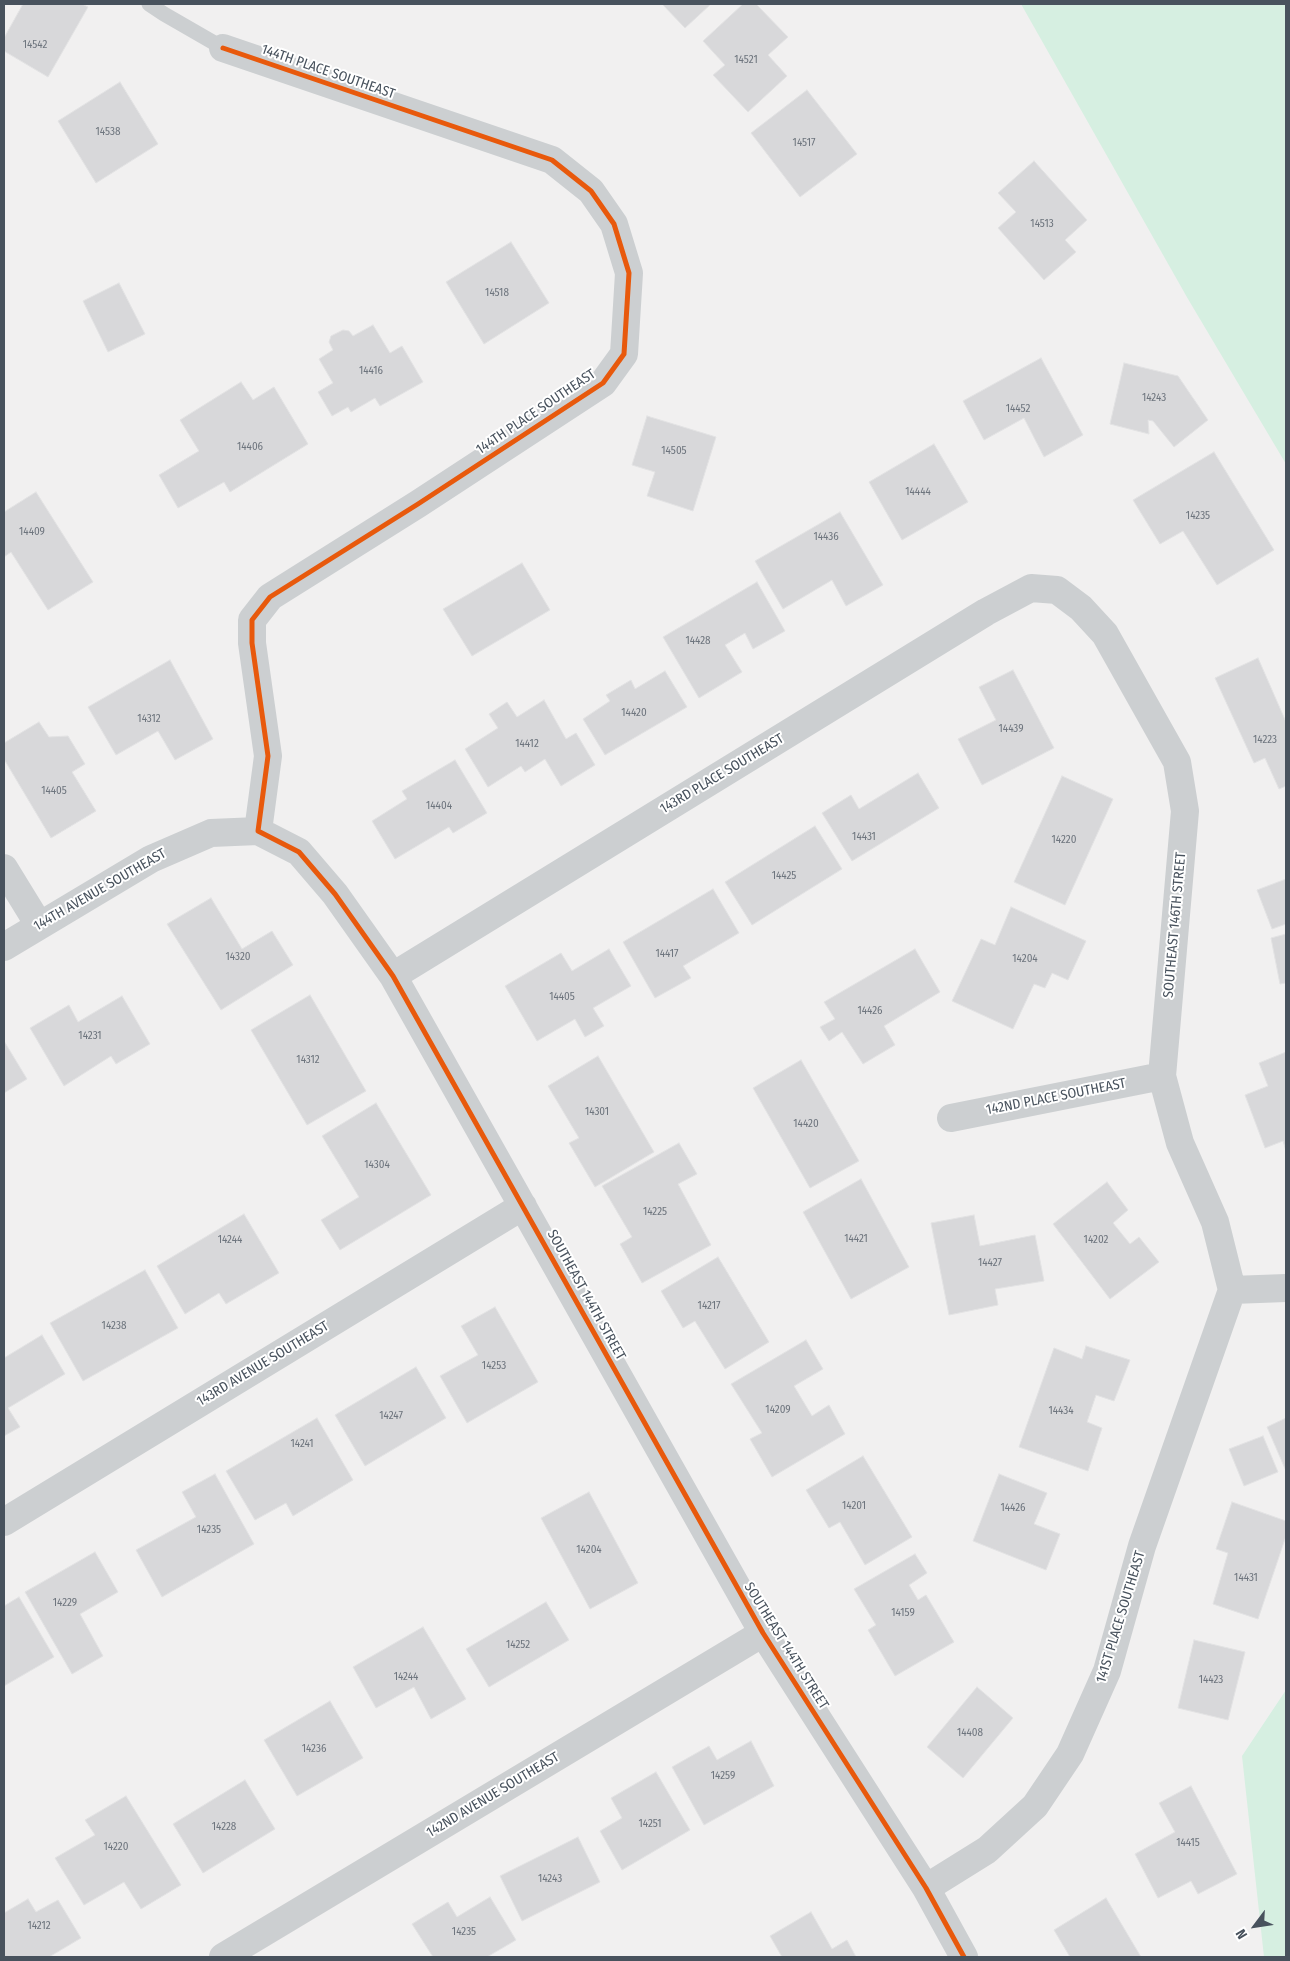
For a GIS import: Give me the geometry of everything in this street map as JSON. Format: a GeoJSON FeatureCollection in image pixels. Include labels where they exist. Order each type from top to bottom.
{"type":"FeatureCollection","features":[{"type":"Feature","properties":{"kind":"street","name":"144TH PLACE SOUTHEAST"},"geometry":{"type":"LineString","coordinates":[[223,48],[552,160],[591,192],[614,224],[628,273],[624,354],[603,383],[418,504],[270,597],[252,620],[252,643],[268,756],[258,830]]}},
{"type":"Feature","properties":{"kind":"street","name":"143RD PLACE SOUTHEAST"},"geometry":{"type":"LineString","coordinates":[[393,976],[986,612],[1031,588],[1057,590]]}},
{"type":"Feature","properties":{"kind":"street","name":"SOUTHEAST 146TH STREET"},"geometry":{"type":"LineString","coordinates":[[1057,590],[1081,608],[1105,634],[1177,762],[1185,811],[1162,1076],[1180,1143],[1215,1222],[1232,1290]]}},
{"type":"Feature","properties":{"kind":"street","name":"SOUTHEAST 144TH STREET"},"geometry":{"type":"LineString","coordinates":[[258,830],[299,852],[335,894],[393,976],[763,1634],[926,1888],[964,1957]]}},
{"type":"Feature","properties":{"kind":"street","name":"144TH AVENUE SOUTHEAST"},"geometry":{"type":"LineString","coordinates":[[4,947],[151,859],[211,833],[258,830]]}},
{"type":"Feature","properties":{"kind":"street"},"geometry":{"type":"LineString","coordinates":[[4,868],[38,925]]}},
{"type":"Feature","properties":{"kind":"street","name":"142ND PLACE SOUTHEAST"},"geometry":{"type":"LineString","coordinates":[[952,1118],[1162,1076]]}},
{"type":"Feature","properties":{"kind":"street","name":"143RD AVENUE SOUTHEAST"},"geometry":{"type":"LineString","coordinates":[[4,1522],[523,1206]]}},
{"type":"Feature","properties":{"kind":"street"},"geometry":{"type":"LineString","coordinates":[[1232,1290],[1286,1288]]}},
{"type":"Feature","properties":{"kind":"street","name":"141ST PLACE SOUTHEAST"},"geometry":{"type":"LineString","coordinates":[[926,1888],[987,1850],[1035,1806],[1070,1754],[1107,1671],[1142,1546],[1232,1290]]}},
{"type":"Feature","properties":{"kind":"street","name":"142ND AVENUE SOUTHEAST"},"geometry":{"type":"LineString","coordinates":[[223,1957],[763,1634]]}},
{"type":"Feature","properties":{"kind":"lane"},"geometry":{"type":"LineString","coordinates":[[149,4],[223,48]]}},
{"type":"Feature","properties":{"kind":"green space"},"geometry":{"type":"Polygon","coordinates":[[[1021,4],[1286,4],[1286,464],[1188,299],[1021,4]]]}},
{"type":"Feature","properties":{"kind":"green space"},"geometry":{"type":"Polygon","coordinates":[[[1286,1690],[1286,1957],[1264,1957],[1242,1756],[1286,1690]]]}},
{"type":"Feature","properties":{"kind":"building"},"geometry":{"type":"Polygon","coordinates":[[[23,4],[82,4],[88,7],[48,77],[4,51],[4,38],[23,4]]]}},
{"type":"Feature","properties":{"kind":"building"},"geometry":{"type":"Polygon","coordinates":[[[662,4],[711,4],[685,28],[662,4]]]}},
{"type":"Feature","properties":{"kind":"building"},"geometry":{"type":"Polygon","coordinates":[[[743,4],[756,4],[788,37],[768,55],[787,76],[748,112],[713,75],[725,65],[703,41],[743,4]]]}},
{"type":"Feature","properties":{"kind":"building"},"geometry":{"type":"Polygon","coordinates":[[[120,82],[158,144],[96,183],[58,121],[120,82]]]}},
{"type":"Feature","properties":{"kind":"building"},"geometry":{"type":"Polygon","coordinates":[[[807,90],[857,154],[800,197],[751,133],[807,90]]]}},
{"type":"Feature","properties":{"kind":"building"},"geometry":{"type":"Polygon","coordinates":[[[1034,161],[1087,220],[1065,240],[1076,252],[1044,280],[998,228],[1016,212],[998,193],[1034,161]]]}},
{"type":"Feature","properties":{"kind":"building"},"geometry":{"type":"Polygon","coordinates":[[[511,242],[549,303],[484,344],[446,282],[511,242]]]}},
{"type":"Feature","properties":{"kind":"building"},"geometry":{"type":"Polygon","coordinates":[[[119,283],[145,334],[108,352],[83,301],[119,283]]]}},
{"type":"Feature","properties":{"kind":"building"},"geometry":{"type":"Polygon","coordinates":[[[373,325],[390,353],[402,346],[423,382],[380,406],[375,398],[351,412],[348,407],[332,416],[318,392],[333,383],[319,359],[333,350],[329,342],[331,336],[343,330],[349,331],[353,336],[373,325]]]}},
{"type":"Feature","properties":{"kind":"building"},"geometry":{"type":"Polygon","coordinates":[[[1041,358],[1083,435],[1044,457],[1024,418],[984,440],[963,401],[1041,358]]]}},
{"type":"Feature","properties":{"kind":"building"},"geometry":{"type":"Polygon","coordinates":[[[1124,363],[1178,376],[1208,420],[1174,447],[1153,421],[1148,420],[1149,434],[1110,424],[1124,363]]]}},
{"type":"Feature","properties":{"kind":"building"},"geometry":{"type":"Polygon","coordinates":[[[241,382],[253,400],[274,387],[308,444],[230,492],[224,482],[178,508],[159,475],[199,451],[180,420],[241,382]]]}},
{"type":"Feature","properties":{"kind":"building"},"geometry":{"type":"Polygon","coordinates":[[[647,416],[716,437],[693,511],[647,496],[655,472],[632,465],[647,416]]]}},
{"type":"Feature","properties":{"kind":"building"},"geometry":{"type":"Polygon","coordinates":[[[934,444],[968,502],[902,540],[869,482],[934,444]]]}},
{"type":"Feature","properties":{"kind":"building"},"geometry":{"type":"Polygon","coordinates":[[[1214,452],[1274,550],[1217,585],[1183,531],[1160,544],[1133,500],[1214,452]]]}},
{"type":"Feature","properties":{"kind":"building"},"geometry":{"type":"Polygon","coordinates":[[[36,492],[93,582],[48,610],[11,552],[4,557],[4,512],[36,492]]]}},
{"type":"Feature","properties":{"kind":"building"},"geometry":{"type":"Polygon","coordinates":[[[840,512],[883,585],[846,606],[832,580],[783,609],[755,561],[840,512]]]}},
{"type":"Feature","properties":{"kind":"building"},"geometry":{"type":"Polygon","coordinates":[[[522,563],[550,610],[472,656],[443,609],[522,563]]]}},
{"type":"Feature","properties":{"kind":"building"},"geometry":{"type":"Polygon","coordinates":[[[757,582],[785,631],[753,649],[745,633],[725,645],[742,672],[699,698],[663,637],[757,582]]]}},
{"type":"Feature","properties":{"kind":"building"},"geometry":{"type":"Polygon","coordinates":[[[1258,658],[1286,722],[1286,786],[1279,789],[1265,758],[1254,763],[1215,678],[1258,658]]]}},
{"type":"Feature","properties":{"kind":"building"},"geometry":{"type":"Polygon","coordinates":[[[170,660],[213,739],[175,760],[158,731],[116,755],[88,707],[170,660]]]}},
{"type":"Feature","properties":{"kind":"building"},"geometry":{"type":"Polygon","coordinates":[[[1013,670],[1054,748],[982,785],[958,739],[996,720],[979,687],[1013,670]]]}},
{"type":"Feature","properties":{"kind":"building"},"geometry":{"type":"Polygon","coordinates":[[[665,671],[687,707],[605,755],[583,719],[610,701],[606,695],[631,680],[635,689],[665,671]]]}},
{"type":"Feature","properties":{"kind":"building"},"geometry":{"type":"Polygon","coordinates":[[[544,700],[566,739],[576,733],[595,765],[561,786],[545,759],[525,772],[521,766],[488,787],[465,749],[498,728],[489,714],[507,702],[517,717],[544,700]]]}},
{"type":"Feature","properties":{"kind":"building"},"geometry":{"type":"Polygon","coordinates":[[[39,722],[49,737],[68,736],[85,764],[72,772],[96,811],[51,838],[4,759],[4,743],[39,722]]]}},
{"type":"Feature","properties":{"kind":"building"},"geometry":{"type":"Polygon","coordinates":[[[455,760],[487,813],[453,833],[449,827],[395,859],[372,821],[407,799],[402,791],[455,760]]]}},
{"type":"Feature","properties":{"kind":"building"},"geometry":{"type":"Polygon","coordinates":[[[918,773],[939,808],[852,861],[822,813],[851,795],[859,809],[918,773]]]}},
{"type":"Feature","properties":{"kind":"building"},"geometry":{"type":"Polygon","coordinates":[[[1062,776],[1113,799],[1065,905],[1014,882],[1062,776]]]}},
{"type":"Feature","properties":{"kind":"building"},"geometry":{"type":"Polygon","coordinates":[[[815,826],[842,869],[752,925],[725,882],[815,826]]]}},
{"type":"Feature","properties":{"kind":"building"},"geometry":{"type":"Polygon","coordinates":[[[1286,879],[1286,924],[1272,929],[1257,890],[1286,879]]]}},
{"type":"Feature","properties":{"kind":"building"},"geometry":{"type":"Polygon","coordinates":[[[713,889],[739,933],[683,966],[691,978],[655,998],[623,942],[713,889]]]}},
{"type":"Feature","properties":{"kind":"building"},"geometry":{"type":"Polygon","coordinates":[[[211,898],[242,949],[272,931],[293,965],[221,1010],[167,924],[211,898]]]}},
{"type":"Feature","properties":{"kind":"building"},"geometry":{"type":"Polygon","coordinates":[[[1011,907],[1086,941],[1068,980],[1052,973],[1045,988],[1034,984],[1013,1029],[952,1001],[981,939],[995,945],[1011,907]]]}},
{"type":"Feature","properties":{"kind":"building"},"geometry":{"type":"Polygon","coordinates":[[[1286,934],[1286,983],[1280,984],[1271,938],[1286,934]]]}},
{"type":"Feature","properties":{"kind":"building"},"geometry":{"type":"Polygon","coordinates":[[[609,949],[631,986],[593,1008],[604,1026],[585,1037],[575,1019],[537,1041],[505,986],[561,953],[572,971],[609,949]]]}},
{"type":"Feature","properties":{"kind":"building"},"geometry":{"type":"Polygon","coordinates":[[[915,949],[940,992],[884,1026],[895,1045],[863,1064],[842,1032],[829,1041],[820,1027],[835,1019],[824,1002],[915,949]]]}},
{"type":"Feature","properties":{"kind":"building"},"geometry":{"type":"Polygon","coordinates":[[[310,995],[366,1091],[307,1125],[251,1030],[310,995]]]}},
{"type":"Feature","properties":{"kind":"building"},"geometry":{"type":"Polygon","coordinates":[[[122,996],[150,1044],[116,1064],[111,1056],[64,1086],[30,1028],[69,1005],[78,1022],[122,996]]]}},
{"type":"Feature","properties":{"kind":"building"},"geometry":{"type":"Polygon","coordinates":[[[4,1041],[27,1079],[4,1093],[4,1041]]]}},
{"type":"Feature","properties":{"kind":"building"},"geometry":{"type":"Polygon","coordinates":[[[1286,1052],[1286,1151],[1283,1141],[1265,1148],[1245,1095],[1268,1086],[1259,1063],[1286,1052]]]}},
{"type":"Feature","properties":{"kind":"building"},"geometry":{"type":"Polygon","coordinates":[[[598,1056],[654,1152],[595,1187],[569,1143],[579,1138],[548,1086],[598,1056]]]}},
{"type":"Feature","properties":{"kind":"building"},"geometry":{"type":"Polygon","coordinates":[[[801,1060],[859,1161],[810,1188],[753,1088],[801,1060]]]}},
{"type":"Feature","properties":{"kind":"building"},"geometry":{"type":"Polygon","coordinates":[[[376,1103],[431,1195],[340,1250],[321,1220],[359,1197],[322,1136],[376,1103]]]}},
{"type":"Feature","properties":{"kind":"building"},"geometry":{"type":"Polygon","coordinates":[[[679,1143],[697,1174],[678,1184],[711,1245],[642,1283],[620,1244],[632,1237],[602,1186],[679,1143]]]}},
{"type":"Feature","properties":{"kind":"building"},"geometry":{"type":"Polygon","coordinates":[[[861,1179],[909,1267],[851,1299],[803,1212],[861,1179]]]}},
{"type":"Feature","properties":{"kind":"building"},"geometry":{"type":"Polygon","coordinates":[[[1107,1182],[1128,1210],[1113,1223],[1130,1244],[1139,1237],[1159,1262],[1110,1299],[1053,1224],[1107,1182]]]}},
{"type":"Feature","properties":{"kind":"building"},"geometry":{"type":"Polygon","coordinates":[[[244,1214],[279,1273],[226,1304],[219,1293],[185,1314],[157,1266],[244,1214]]]}},
{"type":"Feature","properties":{"kind":"building"},"geometry":{"type":"Polygon","coordinates":[[[974,1215],[980,1246],[1035,1235],[1044,1281],[995,1289],[998,1305],[949,1315],[931,1223],[974,1215]]]}},
{"type":"Feature","properties":{"kind":"building"},"geometry":{"type":"Polygon","coordinates":[[[718,1257],[769,1342],[725,1369],[695,1321],[683,1328],[661,1291],[718,1257]]]}},
{"type":"Feature","properties":{"kind":"building"},"geometry":{"type":"Polygon","coordinates":[[[145,1270],[178,1328],[83,1381],[50,1323],[145,1270]]]}},
{"type":"Feature","properties":{"kind":"building"},"geometry":{"type":"Polygon","coordinates":[[[495,1307],[538,1382],[467,1423],[440,1376],[478,1355],[461,1326],[495,1307]]]}},
{"type":"Feature","properties":{"kind":"building"},"geometry":{"type":"Polygon","coordinates":[[[42,1335],[65,1374],[8,1408],[20,1427],[4,1436],[4,1358],[42,1335]]]}},
{"type":"Feature","properties":{"kind":"building"},"geometry":{"type":"Polygon","coordinates":[[[806,1340],[823,1369],[794,1386],[812,1416],[829,1405],[845,1434],[772,1477],[750,1439],[762,1433],[731,1384],[806,1340]]]}},
{"type":"Feature","properties":{"kind":"building"},"geometry":{"type":"Polygon","coordinates":[[[1086,1346],[1130,1360],[1114,1401],[1096,1395],[1087,1422],[1102,1428],[1088,1471],[1019,1447],[1054,1348],[1082,1359],[1086,1346]]]}},
{"type":"Feature","properties":{"kind":"building"},"geometry":{"type":"Polygon","coordinates":[[[416,1367],[446,1418],[365,1466],[335,1415],[416,1367]]]}},
{"type":"Feature","properties":{"kind":"building"},"geometry":{"type":"Polygon","coordinates":[[[317,1418],[353,1480],[293,1516],[286,1503],[255,1520],[226,1471],[317,1418]]]}},
{"type":"Feature","properties":{"kind":"building"},"geometry":{"type":"Polygon","coordinates":[[[1286,1418],[1286,1471],[1267,1427],[1286,1418]]]}},
{"type":"Feature","properties":{"kind":"building"},"geometry":{"type":"Polygon","coordinates":[[[1263,1436],[1278,1472],[1244,1486],[1229,1449],[1263,1436]]]}},
{"type":"Feature","properties":{"kind":"building"},"geometry":{"type":"Polygon","coordinates":[[[863,1456],[912,1537],[865,1565],[840,1522],[829,1528],[806,1490],[863,1456]]]}},
{"type":"Feature","properties":{"kind":"building"},"geometry":{"type":"Polygon","coordinates":[[[215,1474],[254,1544],[162,1597],[136,1550],[196,1517],[182,1492],[215,1474]]]}},
{"type":"Feature","properties":{"kind":"building"},"geometry":{"type":"Polygon","coordinates":[[[999,1474],[1047,1493],[1034,1524],[1060,1534],[1046,1570],[973,1541],[999,1474]]]}},
{"type":"Feature","properties":{"kind":"building"},"geometry":{"type":"Polygon","coordinates":[[[589,1492],[638,1583],[590,1609],[541,1518],[589,1492]]]}},
{"type":"Feature","properties":{"kind":"building"},"geometry":{"type":"Polygon","coordinates":[[[1232,1502],[1286,1521],[1286,1536],[1258,1619],[1213,1604],[1228,1553],[1216,1549],[1232,1502]]]}},
{"type":"Feature","properties":{"kind":"building"},"geometry":{"type":"Polygon","coordinates":[[[95,1552],[118,1592],[80,1614],[103,1656],[72,1674],[25,1592],[95,1552]]]}},
{"type":"Feature","properties":{"kind":"building"},"geometry":{"type":"Polygon","coordinates":[[[915,1554],[927,1573],[909,1585],[918,1600],[926,1595],[954,1642],[895,1676],[868,1630],[876,1625],[854,1589],[915,1554]]]}},
{"type":"Feature","properties":{"kind":"building"},"geometry":{"type":"Polygon","coordinates":[[[19,1597],[54,1657],[4,1686],[4,1606],[19,1597]]]}},
{"type":"Feature","properties":{"kind":"building"},"geometry":{"type":"Polygon","coordinates":[[[546,1602],[569,1640],[489,1687],[466,1649],[546,1602]]]}},
{"type":"Feature","properties":{"kind":"building"},"geometry":{"type":"Polygon","coordinates":[[[423,1627],[466,1699],[431,1719],[414,1687],[376,1708],[353,1667],[423,1627]]]}},
{"type":"Feature","properties":{"kind":"building"},"geometry":{"type":"Polygon","coordinates":[[[1194,1640],[1245,1652],[1228,1720],[1178,1708],[1194,1640]]]}},
{"type":"Feature","properties":{"kind":"building"},"geometry":{"type":"Polygon","coordinates":[[[977,1687],[1013,1718],[963,1778],[927,1747],[977,1687]]]}},
{"type":"Feature","properties":{"kind":"building"},"geometry":{"type":"Polygon","coordinates":[[[330,1701],[363,1758],[297,1796],[264,1740],[330,1701]]]}},
{"type":"Feature","properties":{"kind":"building"},"geometry":{"type":"Polygon","coordinates":[[[751,1741],[774,1786],[704,1825],[672,1767],[709,1746],[717,1760],[751,1741]]]}},
{"type":"Feature","properties":{"kind":"building"},"geometry":{"type":"Polygon","coordinates":[[[656,1772],[690,1830],[622,1870],[600,1831],[622,1818],[611,1798],[656,1772]]]}},
{"type":"Feature","properties":{"kind":"building"},"geometry":{"type":"Polygon","coordinates":[[[245,1780],[275,1829],[203,1873],[173,1824],[245,1780]]]}},
{"type":"Feature","properties":{"kind":"building"},"geometry":{"type":"Polygon","coordinates":[[[1191,1786],[1237,1874],[1198,1894],[1191,1881],[1158,1898],[1135,1854],[1175,1832],[1159,1803],[1191,1786]]]}},
{"type":"Feature","properties":{"kind":"building"},"geometry":{"type":"Polygon","coordinates":[[[126,1796],[181,1885],[141,1909],[124,1882],[84,1905],[55,1858],[95,1835],[85,1820],[126,1796]]]}},
{"type":"Feature","properties":{"kind":"building"},"geometry":{"type":"Polygon","coordinates":[[[578,1837],[600,1882],[522,1921],[500,1876],[578,1837]]]}},
{"type":"Feature","properties":{"kind":"building"},"geometry":{"type":"Polygon","coordinates":[[[490,1897],[516,1940],[487,1957],[433,1957],[412,1924],[448,1902],[457,1917],[490,1897]]]}},
{"type":"Feature","properties":{"kind":"building"},"geometry":{"type":"Polygon","coordinates":[[[1106,1898],[1141,1957],[1070,1957],[1054,1930],[1106,1898]]]}},
{"type":"Feature","properties":{"kind":"building"},"geometry":{"type":"Polygon","coordinates":[[[28,1899],[36,1912],[58,1900],[81,1938],[49,1957],[4,1957],[4,1913],[28,1899]]]}},
{"type":"Feature","properties":{"kind":"building"},"geometry":{"type":"Polygon","coordinates":[[[811,1912],[832,1949],[847,1940],[856,1957],[782,1957],[770,1936],[811,1912]]]}},
{"type":"Feature","properties":{"kind":"cycle path"},"geometry":{"type":"LineString","coordinates":[[223,48],[552,160],[591,191],[614,224],[629,273],[624,354],[603,383],[418,504],[270,597],[252,620],[252,643],[268,756],[258,831],[299,852],[335,894],[393,976],[763,1633],[926,1888],[964,1957]]}}]}
